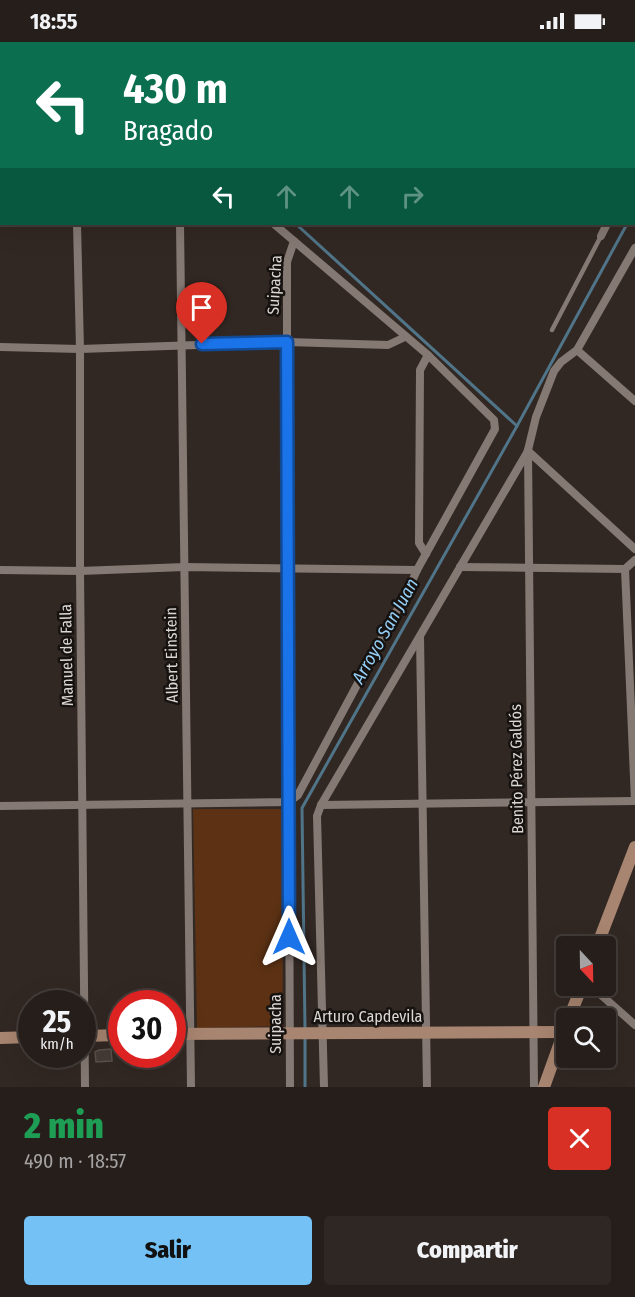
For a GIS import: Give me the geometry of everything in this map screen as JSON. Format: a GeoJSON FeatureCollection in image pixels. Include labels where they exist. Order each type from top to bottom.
{"type":"FeatureCollection","features":[{"type":"Feature","properties":{"kind":"street","name":"Manuel de Falla"},"geometry":{"type":"LineString","coordinates":[[77,225],[80,349],[84,990]]}},
{"type":"Feature","properties":{"kind":"street","name":"Albert Einstein"},"geometry":{"type":"LineString","coordinates":[[180,225],[190,1087]]}},
{"type":"Feature","properties":{"kind":"street"},"geometry":{"type":"LineString","coordinates":[[0,806],[289,802],[297,795],[495,429],[494,420],[428,355],[275,225]]}},
{"type":"Feature","properties":{"kind":"street"},"geometry":{"type":"LineString","coordinates":[[601,236],[606,225]]}},
{"type":"Feature","properties":{"kind":"street","name":"Suipacha"},"geometry":{"type":"LineString","coordinates":[[290,1087],[293,1033],[287,568],[287,262],[294,241]]}},
{"type":"Feature","properties":{"kind":"street","name":"Benito Pérez Galdós"},"geometry":{"type":"LineString","coordinates":[[534,1087],[527,452],[536,417],[554,371],[561,362],[577,350],[632,264],[635,248]]}},
{"type":"Feature","properties":{"kind":"street"},"geometry":{"type":"LineString","coordinates":[[0,347],[80,349],[287,342],[388,345],[405,337]]}},
{"type":"Feature","properties":{"kind":"street"},"geometry":{"type":"LineString","coordinates":[[577,350],[635,401]]}},
{"type":"Feature","properties":{"kind":"street"},"geometry":{"type":"LineString","coordinates":[[426,554],[419,543],[420,370],[428,355]]}},
{"type":"Feature","properties":{"kind":"street"},"geometry":{"type":"LineString","coordinates":[[324,1087],[320,1033],[317,816],[321,805],[527,452],[635,549]]}},
{"type":"Feature","properties":{"kind":"street"},"geometry":{"type":"LineString","coordinates":[[460,567],[625,569],[635,560]]}},
{"type":"Feature","properties":{"kind":"street"},"geometry":{"type":"LineString","coordinates":[[0,570],[185,567],[417,570]]}},
{"type":"Feature","properties":{"kind":"street"},"geometry":{"type":"LineString","coordinates":[[321,805],[635,801],[625,569]]}},
{"type":"Feature","properties":{"kind":"street"},"geometry":{"type":"LineString","coordinates":[[420,635],[427,1087]]}},
{"type":"Feature","properties":{"kind":"street"},"geometry":{"type":"LineString","coordinates":[[601,936],[635,847]]}},
{"type":"Feature","properties":{"kind":"street"},"geometry":{"type":"LineString","coordinates":[[602,996],[635,1025]]}},
{"type":"Feature","properties":{"kind":"street","name":"Arturo Capdevila"},"geometry":{"type":"LineString","coordinates":[[186,1034],[534,1031],[556,1029]]}},
{"type":"Feature","properties":{"kind":"street"},"geometry":{"type":"LineString","coordinates":[[0,1038],[18,1037]]}},
{"type":"Feature","properties":{"kind":"street"},"geometry":{"type":"LineString","coordinates":[[544,1087],[556,1053]]}},
{"type":"Feature","properties":{"kind":"street","name":"Manuel de Falla"},"geometry":{"type":"LineString","coordinates":[[85,1068],[85,1087]]}},
{"type":"Feature","properties":{"kind":"lane"},"geometry":{"type":"LineString","coordinates":[[552,330],[601,236]]}},
{"type":"Feature","properties":{"kind":"shaded area"},"geometry":{"type":"Polygon","coordinates":[[[193,809],[282,809],[283,1026],[197,1028],[193,809]]]}},
{"type":"Feature","properties":{"kind":"building"},"geometry":{"type":"Polygon","coordinates":[[[108,1049],[108,1061],[96,1062],[96,1052],[108,1049]]]}},
{"type":"Feature","properties":{"kind":"waterway"},"geometry":{"type":"LineString","coordinates":[[297,225],[517,426]]}},
{"type":"Feature","properties":{"kind":"waterway","name":"Arroyo San Juan"},"geometry":{"type":"LineString","coordinates":[[305,1029],[302,808],[517,426],[626,225]]}},
{"type":"Feature","properties":{"kind":"waterway","name":"Arroyo San Juan"},"geometry":{"type":"LineString","coordinates":[[305,1035],[305,1087]]}},
{"type":"Feature","properties":{"kind":"route"},"geometry":{"type":"LineString","coordinates":[[202,344],[287,342],[289,937]]}}]}
